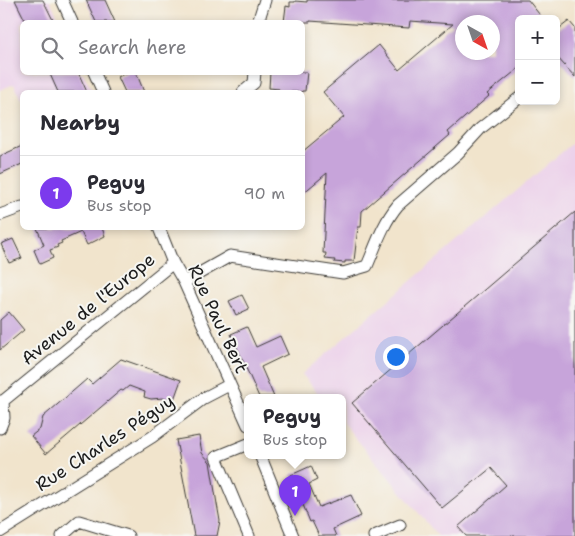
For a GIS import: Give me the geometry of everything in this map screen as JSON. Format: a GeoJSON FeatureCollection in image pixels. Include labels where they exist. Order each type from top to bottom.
{"type":"FeatureCollection","features":[{"type":"Feature","properties":{"kind":"street"},"geometry":{"type":"LineString","coordinates":[[62,0],[71,20]]}},
{"type":"Feature","properties":{"kind":"street"},"geometry":{"type":"LineString","coordinates":[[259,20],[265,0]]}},
{"type":"Feature","properties":{"kind":"street"},"geometry":{"type":"LineString","coordinates":[[95,75],[102,90]]}},
{"type":"Feature","properties":{"kind":"street"},"geometry":{"type":"LineString","coordinates":[[245,90],[254,83],[255,75]]}},
{"type":"Feature","properties":{"kind":"street"},"geometry":{"type":"LineString","coordinates":[[184,282],[230,256],[343,273],[367,266],[382,230],[398,205],[458,153],[481,128],[515,101]]}},
{"type":"Feature","properties":{"kind":"street"},"geometry":{"type":"LineString","coordinates":[[0,215],[20,208]]}},
{"type":"Feature","properties":{"kind":"street","name":"Rue Paul Bert"},"geometry":{"type":"LineString","coordinates":[[160,230],[244,417]]}},
{"type":"Feature","properties":{"kind":"street","name":"Avenue de l'Europe"},"geometry":{"type":"LineString","coordinates":[[0,428],[4,418],[1,401],[173,262]]}},
{"type":"Feature","properties":{"kind":"street","name":"Rue Charles Péguy"},"geometry":{"type":"LineString","coordinates":[[0,532],[152,437],[204,398],[229,385]]}},
{"type":"Feature","properties":{"kind":"street"},"geometry":{"type":"LineString","coordinates":[[244,446],[216,457],[249,536]]}},
{"type":"Feature","properties":{"kind":"street"},"geometry":{"type":"LineString","coordinates":[[262,459],[293,536]]}},
{"type":"Feature","properties":{"kind":"street"},"geometry":{"type":"LineString","coordinates":[[62,536],[79,521],[128,536]]}},
{"type":"Feature","properties":{"kind":"street"},"geometry":{"type":"LineString","coordinates":[[374,536],[400,525]]}},
{"type":"Feature","properties":{"kind":"shaded area"},"geometry":{"type":"Polygon","coordinates":[[[0,0],[50,0],[59,20],[20,20],[20,75],[84,75],[92,90],[20,90],[20,98],[14,84],[0,90],[0,0]]]}},
{"type":"Feature","properties":{"kind":"shaded area"},"geometry":{"type":"Polygon","coordinates":[[[575,141],[575,536],[438,536],[346,427],[346,394],[319,394],[302,374],[575,141]]]}},
{"type":"Feature","properties":{"kind":"building"},"geometry":{"type":"Polygon","coordinates":[[[15,0],[43,0],[53,20],[25,20],[15,0]]]}},
{"type":"Feature","properties":{"kind":"building"},"geometry":{"type":"Polygon","coordinates":[[[86,0],[105,0],[114,20],[95,20],[86,0]]]}},
{"type":"Feature","properties":{"kind":"building"},"geometry":{"type":"Polygon","coordinates":[[[307,0],[528,0],[540,15],[515,15],[515,71],[487,94],[489,96],[448,132],[450,135],[362,211],[361,227],[358,227],[354,261],[345,261],[345,263],[325,259],[326,253],[323,253],[327,173],[305,191],[305,150],[344,117],[323,92],[379,45],[399,70],[453,24],[410,21],[409,28],[284,20],[286,6],[290,7],[290,2],[307,2],[307,0]]]}},
{"type":"Feature","properties":{"kind":"building"},"geometry":{"type":"Polygon","coordinates":[[[569,21],[575,28],[575,77],[560,60],[560,28],[569,21]]]}},
{"type":"Feature","properties":{"kind":"building"},"geometry":{"type":"Polygon","coordinates":[[[305,72],[307,72],[305,91],[269,88],[270,75],[305,75],[305,72]]]}},
{"type":"Feature","properties":{"kind":"building"},"geometry":{"type":"Polygon","coordinates":[[[50,75],[79,75],[86,90],[57,90],[50,75]]]}},
{"type":"Feature","properties":{"kind":"building"},"geometry":{"type":"Polygon","coordinates":[[[122,75],[137,75],[143,90],[124,90],[118,77],[122,75]]]}},
{"type":"Feature","properties":{"kind":"building"},"geometry":{"type":"Polygon","coordinates":[[[20,147],[20,165],[0,174],[0,156],[20,147]]]}},
{"type":"Feature","properties":{"kind":"building"},"geometry":{"type":"Polygon","coordinates":[[[575,212],[575,536],[466,536],[458,527],[506,485],[491,468],[442,508],[352,403],[575,212]]]}},
{"type":"Feature","properties":{"kind":"building"},"geometry":{"type":"Polygon","coordinates":[[[38,230],[103,230],[105,236],[87,245],[81,232],[61,241],[62,243],[57,245],[58,247],[50,250],[53,258],[40,264],[34,250],[44,245],[38,230]]]}},
{"type":"Feature","properties":{"kind":"building"},"geometry":{"type":"Polygon","coordinates":[[[13,239],[22,258],[9,263],[1,244],[13,239]]]}},
{"type":"Feature","properties":{"kind":"building"},"geometry":{"type":"Polygon","coordinates":[[[242,295],[249,309],[236,315],[229,301],[242,295]]]}},
{"type":"Feature","properties":{"kind":"building"},"geometry":{"type":"Polygon","coordinates":[[[9,312],[24,330],[0,350],[0,320],[9,312]]]}},
{"type":"Feature","properties":{"kind":"building"},"geometry":{"type":"Polygon","coordinates":[[[247,327],[256,347],[280,336],[288,354],[261,367],[273,394],[258,394],[231,334],[247,327]]]}},
{"type":"Feature","properties":{"kind":"building"},"geometry":{"type":"Polygon","coordinates":[[[121,359],[181,380],[173,402],[163,398],[151,399],[144,397],[145,392],[129,386],[123,391],[121,390],[46,454],[31,436],[40,429],[43,417],[87,379],[92,384],[121,359]]]}},
{"type":"Feature","properties":{"kind":"building"},"geometry":{"type":"Polygon","coordinates":[[[199,436],[202,453],[210,462],[220,521],[217,536],[194,536],[176,440],[199,436]]]}},
{"type":"Feature","properties":{"kind":"building"},"geometry":{"type":"Polygon","coordinates":[[[311,466],[317,480],[309,484],[319,507],[351,495],[361,516],[333,529],[336,536],[319,536],[312,521],[310,522],[291,475],[311,466]]]}},
{"type":"Feature","properties":{"kind":"place","name":"Peguy"},"geometry":{"type":"Point","coordinates":[295,516]}}]}
